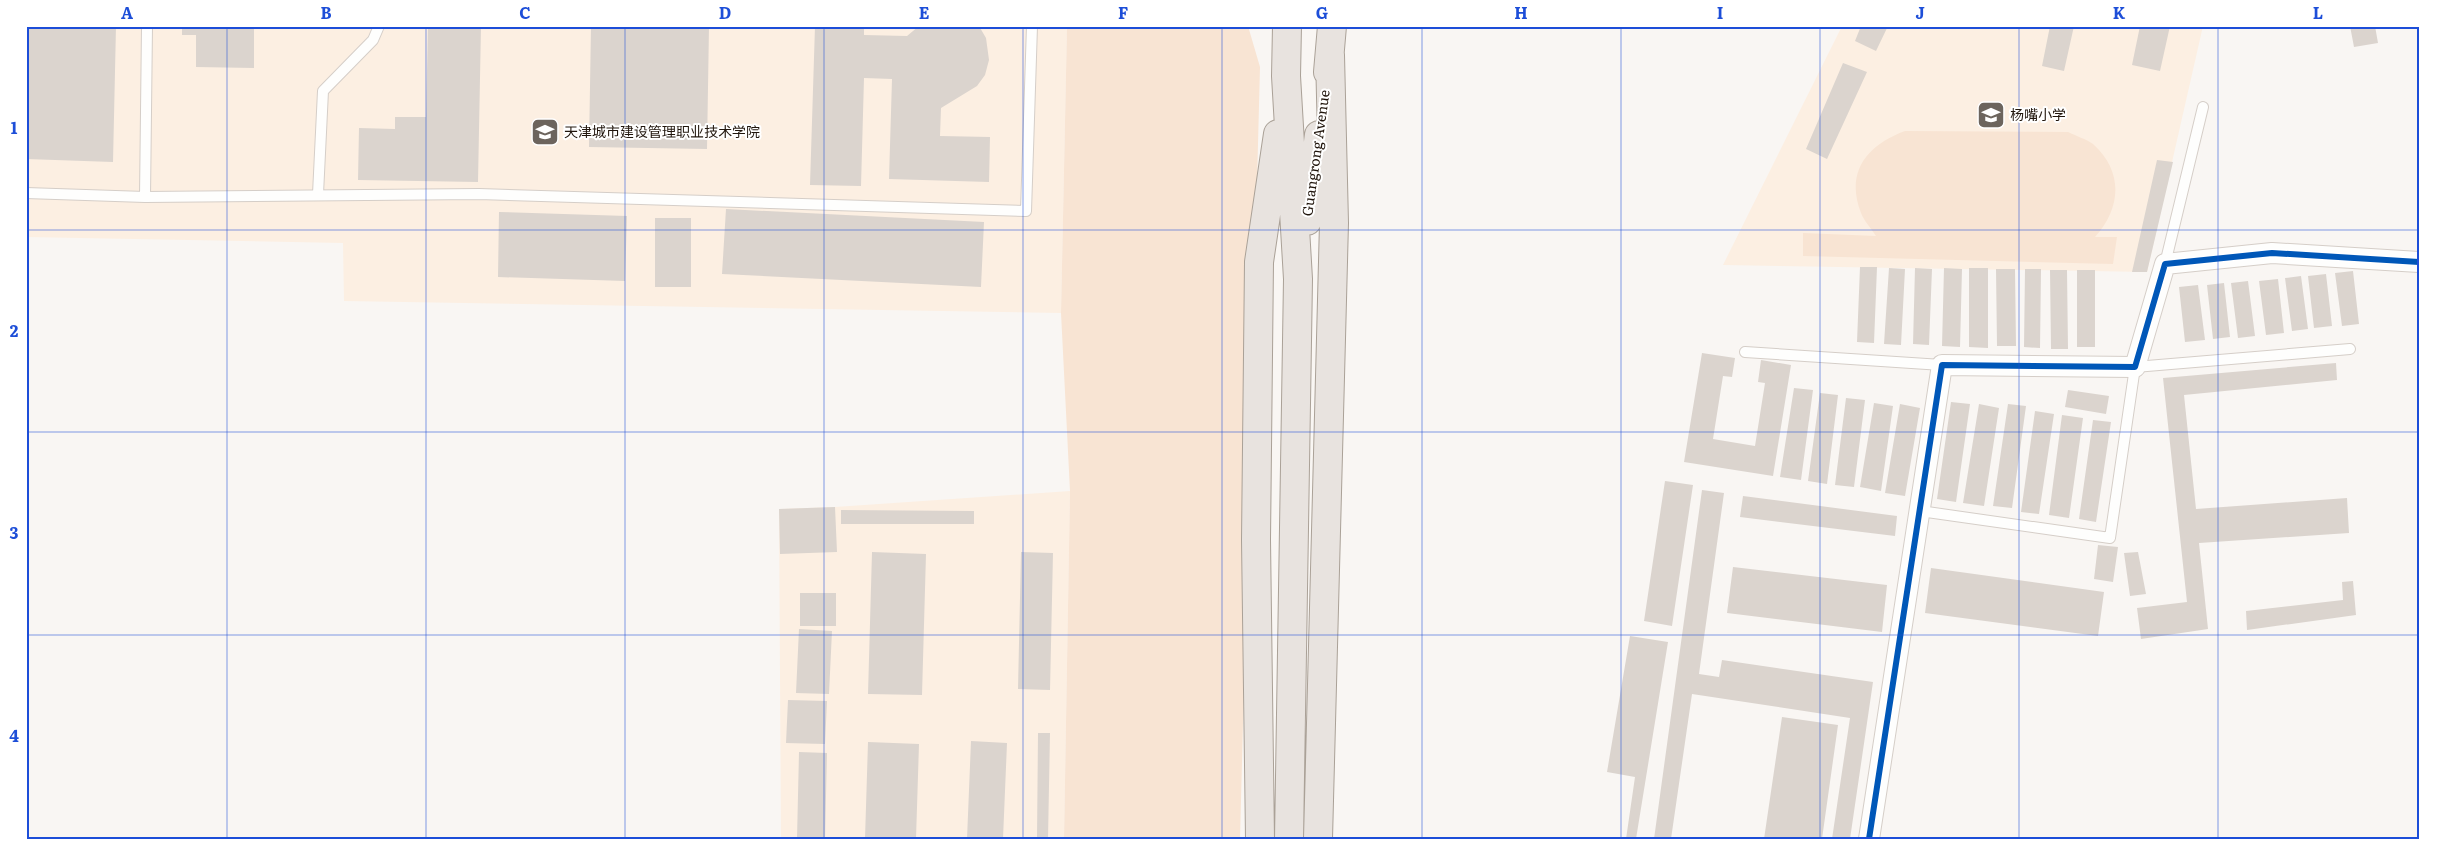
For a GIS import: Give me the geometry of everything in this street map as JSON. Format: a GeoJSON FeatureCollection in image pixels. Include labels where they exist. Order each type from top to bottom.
{"type":"FeatureCollection","features":[{"type":"Feature","properties":{"kind":"main road"},"geometry":{"type":"LineString","coordinates":[[1287,26],[1286,76],[1298,279],[1289,839]]}},
{"type":"Feature","properties":{"kind":"main road","name":"Guangrong Avenue"},"geometry":{"type":"LineString","coordinates":[[1298,279],[1330,55],[1332,26]]}},
{"type":"Feature","properties":{"kind":"main road"},"geometry":{"type":"LineString","coordinates":[[1318,839],[1334,223],[1330,55]]}},
{"type":"Feature","properties":{"kind":"main road"},"geometry":{"type":"LineString","coordinates":[[1260,839],[1256,540],[1260,262],[1286,76]]}},
{"type":"Feature","properties":{"kind":"street"},"geometry":{"type":"LineString","coordinates":[[1870,839],[1942,365],[2135,367],[2165,264],[2272,253],[2419,262]]}},
{"type":"Feature","properties":{"kind":"lane"},"geometry":{"type":"LineString","coordinates":[[145,197],[147,26]]}},
{"type":"Feature","properties":{"kind":"lane"},"geometry":{"type":"LineString","coordinates":[[318,194],[323,91],[373,40],[379,26]]}},
{"type":"Feature","properties":{"kind":"lane"},"geometry":{"type":"LineString","coordinates":[[26,193],[145,197],[479,194],[1026,211],[1032,26]]}},
{"type":"Feature","properties":{"kind":"lane"},"geometry":{"type":"LineString","coordinates":[[2165,264],[2203,108]]}},
{"type":"Feature","properties":{"kind":"lane"},"geometry":{"type":"LineString","coordinates":[[1920,511],[2110,538],[2135,367],[2350,349]]}},
{"type":"Feature","properties":{"kind":"lane"},"geometry":{"type":"LineString","coordinates":[[1745,352],[1942,365]]}},
{"type":"Feature","properties":{"kind":"shaded area","name":"天津城市建设管理职业技术学院"},"geometry":{"type":"Polygon","coordinates":[[[26,26],[1067,26],[1061,313],[344,301],[343,243],[26,237],[26,26]]]}},
{"type":"Feature","properties":{"kind":"shaded area"},"geometry":{"type":"Polygon","coordinates":[[[1067,26],[1248,26],[1260,67],[1240,839],[1064,839],[1070,491],[1061,313],[1067,26]]]}},
{"type":"Feature","properties":{"kind":"shaded area","name":"杨嘴小学"},"geometry":{"type":"Polygon","coordinates":[[[1842,26],[2203,26],[2147,272],[1723,265],[1842,26]]]}},
{"type":"Feature","properties":{"kind":"shaded area"},"geometry":{"type":"Polygon","coordinates":[[[1905,131],[2068,132],[2090,142],[2103,155],[2110,166],[2114,178],[2114,202],[2104,226],[2095,237],[2117,237],[2113,264],[1803,256],[1803,233],[1876,236],[1862,216],[1857,198],[1856,185],[1858,173],[1870,152],[1880,144],[1905,131]]]}},
{"type":"Feature","properties":{"kind":"shaded area"},"geometry":{"type":"Polygon","coordinates":[[[1070,491],[1064,839],[781,839],[779,509],[1070,491]]]}},
{"type":"Feature","properties":{"kind":"building"},"geometry":{"type":"Polygon","coordinates":[[[26,26],[116,26],[113,162],[26,159],[26,26]]]}},
{"type":"Feature","properties":{"kind":"building"},"geometry":{"type":"Polygon","coordinates":[[[182,26],[254,26],[254,68],[196,67],[196,35],[182,35],[182,26]]]}},
{"type":"Feature","properties":{"kind":"building"},"geometry":{"type":"Polygon","coordinates":[[[428,26],[481,26],[478,182],[358,180],[359,128],[395,129],[395,117],[426,117],[428,26]]]}},
{"type":"Feature","properties":{"kind":"building"},"geometry":{"type":"Polygon","coordinates":[[[591,26],[709,26],[707,149],[589,147],[591,26]]]}},
{"type":"Feature","properties":{"kind":"building"},"geometry":{"type":"Polygon","coordinates":[[[815,26],[864,26],[864,35],[907,36],[919,26],[979,26],[986,38],[989,60],[985,75],[977,86],[941,108],[940,136],[990,137],[989,182],[889,179],[892,79],[864,78],[861,186],[810,185],[815,26]]]}},
{"type":"Feature","properties":{"kind":"building"},"geometry":{"type":"Polygon","coordinates":[[[1861,26],[1888,26],[1876,51],[1855,41],[1861,26]]]}},
{"type":"Feature","properties":{"kind":"building"},"geometry":{"type":"Polygon","coordinates":[[[2050,26],[2074,26],[2064,71],[2042,66],[2050,26]]]}},
{"type":"Feature","properties":{"kind":"building"},"geometry":{"type":"Polygon","coordinates":[[[2140,26],[2170,26],[2160,71],[2132,65],[2140,26]]]}},
{"type":"Feature","properties":{"kind":"building"},"geometry":{"type":"Polygon","coordinates":[[[2350,26],[2375,26],[2378,43],[2354,47],[2350,26]]]}},
{"type":"Feature","properties":{"kind":"building"},"geometry":{"type":"Polygon","coordinates":[[[1843,63],[1867,72],[1827,159],[1806,149],[1843,63]]]}},
{"type":"Feature","properties":{"kind":"building"},"geometry":{"type":"Polygon","coordinates":[[[2157,160],[2173,162],[2147,272],[2132,272],[2157,160]]]}},
{"type":"Feature","properties":{"kind":"building"},"geometry":{"type":"Polygon","coordinates":[[[726,209],[984,222],[981,287],[722,274],[726,209]]]}},
{"type":"Feature","properties":{"kind":"building"},"geometry":{"type":"Polygon","coordinates":[[[499,212],[627,216],[625,281],[498,277],[499,212]]]}},
{"type":"Feature","properties":{"kind":"building"},"geometry":{"type":"Polygon","coordinates":[[[655,218],[691,218],[691,287],[655,287],[655,218]]]}},
{"type":"Feature","properties":{"kind":"building"},"geometry":{"type":"Polygon","coordinates":[[[1860,267],[1877,267],[1874,343],[1857,342],[1860,267]]]}},
{"type":"Feature","properties":{"kind":"building"},"geometry":{"type":"Polygon","coordinates":[[[1889,268],[1905,269],[1901,345],[1884,344],[1889,268]]]}},
{"type":"Feature","properties":{"kind":"building"},"geometry":{"type":"Polygon","coordinates":[[[1915,268],[1932,269],[1929,345],[1913,344],[1915,268]]]}},
{"type":"Feature","properties":{"kind":"building"},"geometry":{"type":"Polygon","coordinates":[[[1944,268],[1962,269],[1960,347],[1942,346],[1944,268]]]}},
{"type":"Feature","properties":{"kind":"building"},"geometry":{"type":"Polygon","coordinates":[[[1969,268],[1988,268],[1988,348],[1969,347],[1969,268]]]}},
{"type":"Feature","properties":{"kind":"building"},"geometry":{"type":"Polygon","coordinates":[[[1996,269],[2015,269],[2016,346],[1997,346],[1996,269]]]}},
{"type":"Feature","properties":{"kind":"building"},"geometry":{"type":"Polygon","coordinates":[[[2025,269],[2041,269],[2040,348],[2024,347],[2025,269]]]}},
{"type":"Feature","properties":{"kind":"building"},"geometry":{"type":"Polygon","coordinates":[[[2050,270],[2067,270],[2068,349],[2051,349],[2050,270]]]}},
{"type":"Feature","properties":{"kind":"building"},"geometry":{"type":"Polygon","coordinates":[[[2077,270],[2095,270],[2095,347],[2077,347],[2077,270]]]}},
{"type":"Feature","properties":{"kind":"building"},"geometry":{"type":"Polygon","coordinates":[[[2353,271],[2359,324],[2342,326],[2335,273],[2353,271]]]}},
{"type":"Feature","properties":{"kind":"building"},"geometry":{"type":"Polygon","coordinates":[[[2326,274],[2332,326],[2314,328],[2308,276],[2326,274]]]}},
{"type":"Feature","properties":{"kind":"building"},"geometry":{"type":"Polygon","coordinates":[[[2301,276],[2308,329],[2292,331],[2285,278],[2301,276]]]}},
{"type":"Feature","properties":{"kind":"building"},"geometry":{"type":"Polygon","coordinates":[[[2278,279],[2284,333],[2266,335],[2259,281],[2278,279]]]}},
{"type":"Feature","properties":{"kind":"building"},"geometry":{"type":"Polygon","coordinates":[[[2248,281],[2255,336],[2238,338],[2231,283],[2248,281]]]}},
{"type":"Feature","properties":{"kind":"building"},"geometry":{"type":"Polygon","coordinates":[[[2224,283],[2230,337],[2213,339],[2207,285],[2224,283]]]}},
{"type":"Feature","properties":{"kind":"building"},"geometry":{"type":"Polygon","coordinates":[[[2198,285],[2205,340],[2185,342],[2179,287],[2198,285]]]}},
{"type":"Feature","properties":{"kind":"building"},"geometry":{"type":"Polygon","coordinates":[[[1702,353],[1735,358],[1732,377],[1723,376],[1713,439],[1755,446],[1765,383],[1758,382],[1761,360],[1791,365],[1773,476],[1684,462],[1702,353]]]}},
{"type":"Feature","properties":{"kind":"building"},"geometry":{"type":"Polygon","coordinates":[[[2336,363],[2337,380],[2184,395],[2196,509],[2347,498],[2349,533],[2199,543],[2208,629],[2141,639],[2137,608],[2187,602],[2163,378],[2336,363]]]}},
{"type":"Feature","properties":{"kind":"building"},"geometry":{"type":"Polygon","coordinates":[[[1794,388],[1813,390],[1801,480],[1780,477],[1794,388]]]}},
{"type":"Feature","properties":{"kind":"building"},"geometry":{"type":"Polygon","coordinates":[[[2068,390],[2109,396],[2106,414],[2065,407],[2068,390]]]}},
{"type":"Feature","properties":{"kind":"building"},"geometry":{"type":"Polygon","coordinates":[[[1820,393],[1838,395],[1827,484],[1808,481],[1820,393]]]}},
{"type":"Feature","properties":{"kind":"building"},"geometry":{"type":"Polygon","coordinates":[[[1846,398],[1865,400],[1854,487],[1835,485],[1846,398]]]}},
{"type":"Feature","properties":{"kind":"building"},"geometry":{"type":"Polygon","coordinates":[[[1951,402],[1970,404],[1956,502],[1937,499],[1951,402]]]}},
{"type":"Feature","properties":{"kind":"building"},"geometry":{"type":"Polygon","coordinates":[[[1874,403],[1893,406],[1881,491],[1860,487],[1874,403]]]}},
{"type":"Feature","properties":{"kind":"building"},"geometry":{"type":"Polygon","coordinates":[[[1900,404],[1920,408],[1905,496],[1885,493],[1900,404]]]}},
{"type":"Feature","properties":{"kind":"building"},"geometry":{"type":"Polygon","coordinates":[[[1979,404],[1999,408],[1984,506],[1963,503],[1979,404]]]}},
{"type":"Feature","properties":{"kind":"building"},"geometry":{"type":"Polygon","coordinates":[[[2008,404],[2026,406],[2012,508],[1993,506],[2008,404]]]}},
{"type":"Feature","properties":{"kind":"building"},"geometry":{"type":"Polygon","coordinates":[[[2035,411],[2054,414],[2039,514],[2021,512],[2035,411]]]}},
{"type":"Feature","properties":{"kind":"building"},"geometry":{"type":"Polygon","coordinates":[[[2062,415],[2083,418],[2069,518],[2049,515],[2062,415]]]}},
{"type":"Feature","properties":{"kind":"building"},"geometry":{"type":"Polygon","coordinates":[[[2093,420],[2111,422],[2096,522],[2079,519],[2093,420]]]}},
{"type":"Feature","properties":{"kind":"building"},"geometry":{"type":"Polygon","coordinates":[[[1665,481],[1693,485],[1672,626],[1644,621],[1665,481]]]}},
{"type":"Feature","properties":{"kind":"building"},"geometry":{"type":"Polygon","coordinates":[[[1702,490],[1724,493],[1699,674],[1719,677],[1722,660],[1873,682],[1850,839],[1832,839],[1850,718],[1692,694],[1671,839],[1654,839],[1702,490]]]}},
{"type":"Feature","properties":{"kind":"building"},"geometry":{"type":"Polygon","coordinates":[[[1743,496],[1897,516],[1895,536],[1740,517],[1743,496]]]}},
{"type":"Feature","properties":{"kind":"building"},"geometry":{"type":"Polygon","coordinates":[[[835,507],[837,552],[780,554],[779,509],[835,507]]]}},
{"type":"Feature","properties":{"kind":"building"},"geometry":{"type":"Polygon","coordinates":[[[841,510],[974,511],[974,524],[841,524],[841,510]]]}},
{"type":"Feature","properties":{"kind":"building"},"geometry":{"type":"Polygon","coordinates":[[[2098,545],[2118,547],[2113,582],[2094,579],[2098,545]]]}},
{"type":"Feature","properties":{"kind":"building"},"geometry":{"type":"Polygon","coordinates":[[[872,552],[926,554],[922,695],[868,694],[872,552]]]}},
{"type":"Feature","properties":{"kind":"building"},"geometry":{"type":"Polygon","coordinates":[[[1021,552],[1053,553],[1050,690],[1018,689],[1021,552]]]}},
{"type":"Feature","properties":{"kind":"building"},"geometry":{"type":"Polygon","coordinates":[[[2138,552],[2146,594],[2130,596],[2124,553],[2138,552]]]}},
{"type":"Feature","properties":{"kind":"building"},"geometry":{"type":"Polygon","coordinates":[[[1733,567],[1887,585],[1882,632],[1727,613],[1733,567]]]}},
{"type":"Feature","properties":{"kind":"building"},"geometry":{"type":"Polygon","coordinates":[[[1931,568],[2104,592],[2098,636],[1925,613],[1931,568]]]}},
{"type":"Feature","properties":{"kind":"building"},"geometry":{"type":"Polygon","coordinates":[[[2353,581],[2356,615],[2247,630],[2246,611],[2343,600],[2342,582],[2353,581]]]}},
{"type":"Feature","properties":{"kind":"building"},"geometry":{"type":"Polygon","coordinates":[[[800,593],[836,593],[836,626],[800,626],[800,593]]]}},
{"type":"Feature","properties":{"kind":"building"},"geometry":{"type":"Polygon","coordinates":[[[799,629],[832,631],[829,694],[796,693],[799,629]]]}},
{"type":"Feature","properties":{"kind":"building"},"geometry":{"type":"Polygon","coordinates":[[[1630,636],[1668,642],[1636,839],[1626,839],[1635,777],[1607,772],[1630,636]]]}},
{"type":"Feature","properties":{"kind":"building"},"geometry":{"type":"Polygon","coordinates":[[[788,700],[827,701],[825,744],[786,743],[788,700]]]}},
{"type":"Feature","properties":{"kind":"building"},"geometry":{"type":"Polygon","coordinates":[[[1782,717],[1838,725],[1822,839],[1764,839],[1782,717]]]}},
{"type":"Feature","properties":{"kind":"building"},"geometry":{"type":"Polygon","coordinates":[[[1038,733],[1050,733],[1048,839],[1037,839],[1038,733]]]}},
{"type":"Feature","properties":{"kind":"building"},"geometry":{"type":"Polygon","coordinates":[[[971,741],[1007,743],[1003,839],[967,839],[971,741]]]}},
{"type":"Feature","properties":{"kind":"building"},"geometry":{"type":"Polygon","coordinates":[[[868,742],[919,744],[916,839],[865,839],[868,742]]]}},
{"type":"Feature","properties":{"kind":"building"},"geometry":{"type":"Polygon","coordinates":[[[799,752],[827,753],[825,839],[797,839],[799,752]]]}},
{"type":"Feature","properties":{"kind":"cycle path"},"geometry":{"type":"LineString","coordinates":[[1869,839],[1942,365],[2135,367],[2165,264],[2272,253],[2419,262]]}},
{"type":"Feature","properties":{"kind":"place","name":"杨嘴小学"},"geometry":{"type":"Point","coordinates":[1991,115]}},
{"type":"Feature","properties":{"kind":"place","name":"天津城市建设管理职业技术学院"},"geometry":{"type":"Point","coordinates":[545,132]}}]}
